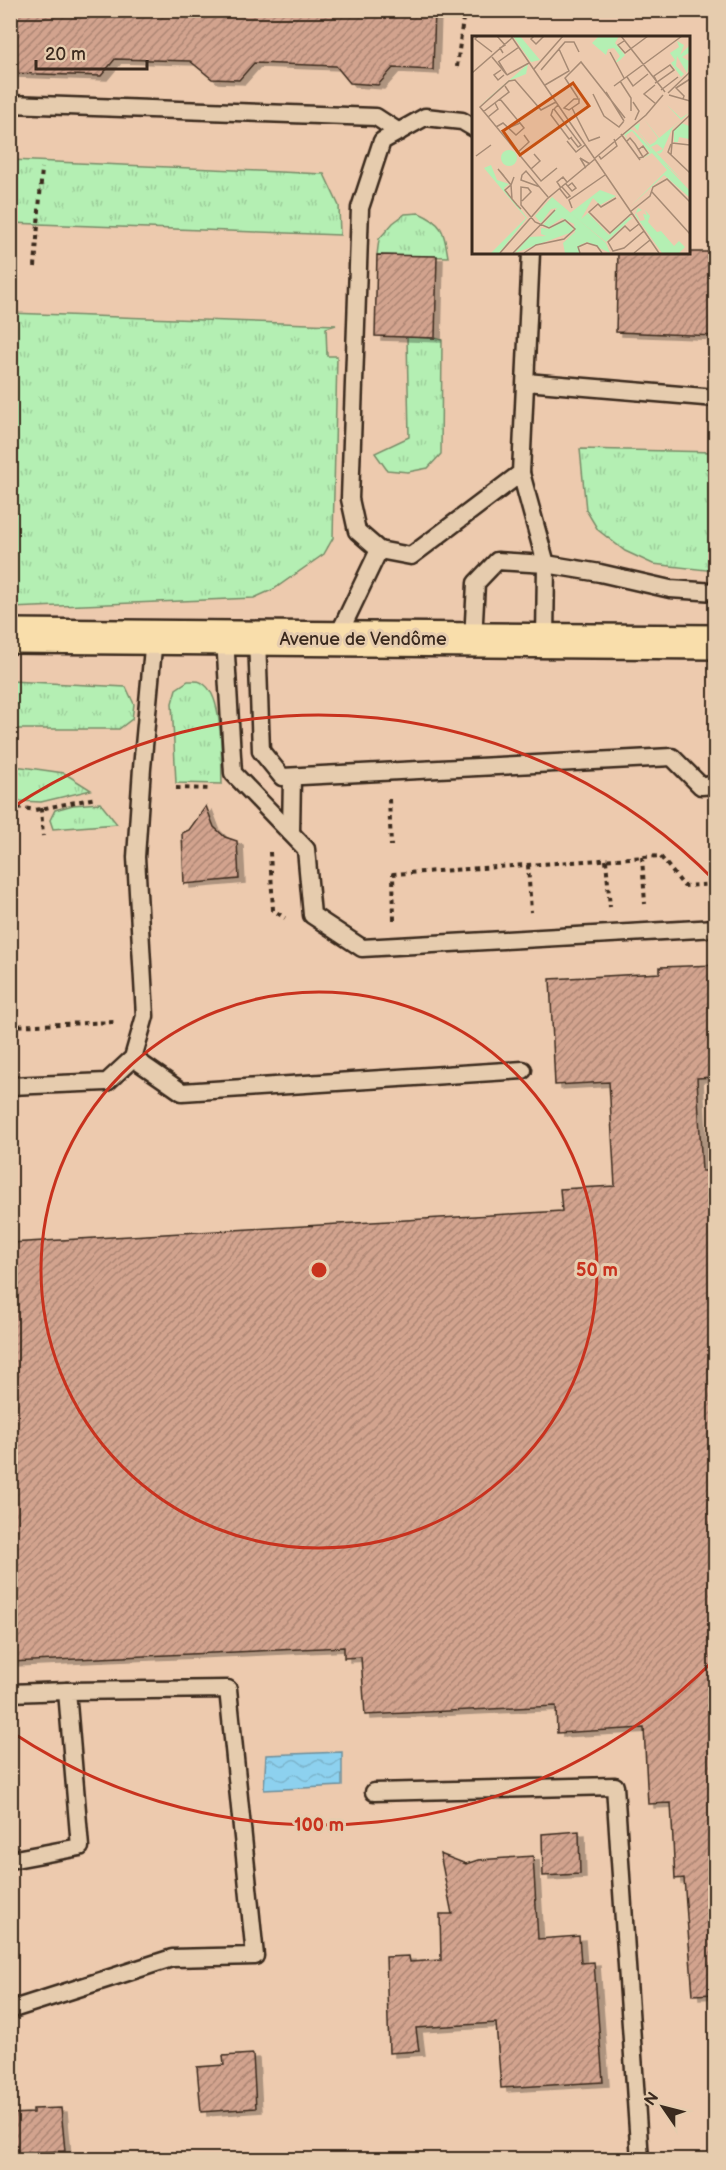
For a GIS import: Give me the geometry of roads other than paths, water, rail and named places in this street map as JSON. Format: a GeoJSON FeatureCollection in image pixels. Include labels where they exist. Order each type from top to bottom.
{"type":"FeatureCollection","features":[{"type":"Feature","properties":{"kind":"main road","name":"Avenue de Vendôme"},"geometry":{"type":"LineString","coordinates":[[10,636],[716,642]]}},
{"type":"Feature","properties":{"kind":"lane"},"geometry":{"type":"LineString","coordinates":[[10,104],[376,117],[399,132]]}},
{"type":"Feature","properties":{"kind":"lane"},"geometry":{"type":"LineString","coordinates":[[472,127],[462,121],[425,117],[382,141],[360,208],[350,499],[357,531],[379,550],[411,556],[521,473]]}},
{"type":"Feature","properties":{"kind":"lane"},"geometry":{"type":"LineString","coordinates":[[531,254],[521,473],[546,564],[545,640]]}},
{"type":"Feature","properties":{"kind":"lane"},"geometry":{"type":"LineString","coordinates":[[525,382],[716,398]]}},
{"type":"Feature","properties":{"kind":"lane"},"geometry":{"type":"LineString","coordinates":[[336,640],[379,550]]}},
{"type":"Feature","properties":{"kind":"lane"},"geometry":{"type":"LineString","coordinates":[[473,640],[476,583],[497,561],[546,564],[600,573],[670,589],[716,591]]}},
{"type":"Feature","properties":{"kind":"lane"},"geometry":{"type":"LineString","coordinates":[[10,1086],[107,1082],[133,1058],[146,1016],[136,857],[154,637]]}},
{"type":"Feature","properties":{"kind":"lane"},"geometry":{"type":"LineString","coordinates":[[241,638],[261,751],[282,777],[672,757],[701,786],[716,785]]}},
{"type":"Feature","properties":{"kind":"lane"},"geometry":{"type":"LineString","coordinates":[[241,638],[233,773],[306,849],[312,915],[362,948],[716,928]]}},
{"type":"Feature","properties":{"kind":"lane"},"geometry":{"type":"LineString","coordinates":[[291,833],[292,777]]}},
{"type":"Feature","properties":{"kind":"lane"},"geometry":{"type":"LineString","coordinates":[[133,1058],[182,1092],[523,1070]]}},
{"type":"Feature","properties":{"kind":"lane"},"geometry":{"type":"LineString","coordinates":[[10,1693],[228,1689],[255,1956],[172,1958],[10,2010]]}},
{"type":"Feature","properties":{"kind":"lane"},"geometry":{"type":"LineString","coordinates":[[10,1860],[80,1847],[67,1691]]}},
{"type":"Feature","properties":{"kind":"lane"},"geometry":{"type":"LineString","coordinates":[[374,1792],[615,1785],[640,2160]]}},
{"type":"Feature","properties":{"kind":"water"},"geometry":{"type":"Polygon","coordinates":[[[342,1752],[342,1786],[264,1790],[266,1755],[342,1752]]]}}]}
